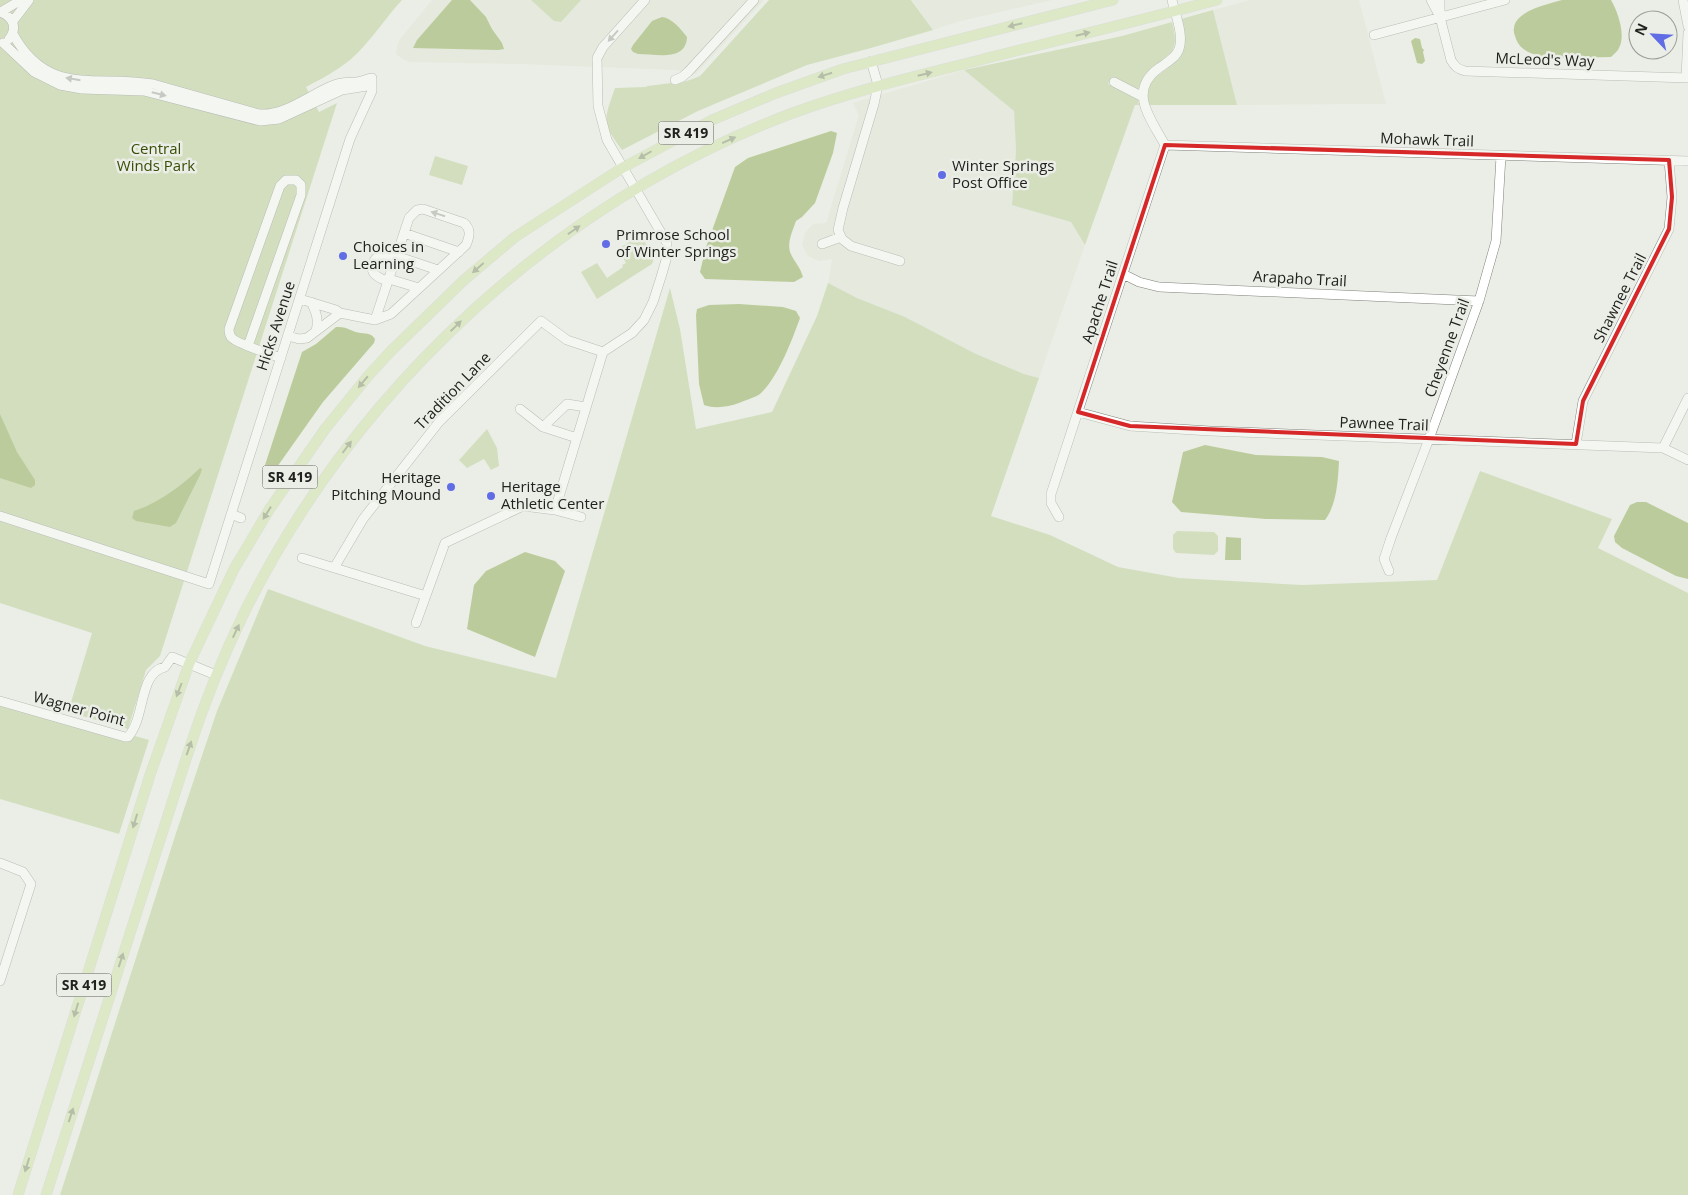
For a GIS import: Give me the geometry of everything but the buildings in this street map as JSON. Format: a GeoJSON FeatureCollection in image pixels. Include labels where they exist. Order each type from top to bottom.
{"type":"FeatureCollection","features":[{"type":"Feature","properties":{"kind":"main road","name":"SR 419"},"geometry":{"type":"LineString","coordinates":[[18,1195],[147,784],[189,664],[230,577],[264,517],[306,455],[368,376],[439,302],[515,237],[622,168],[681,135],[743,106],[808,81],[872,61],[1113,0]]}},
{"type":"Feature","properties":{"kind":"main road","name":"SR 419"},"geometry":{"type":"LineString","coordinates":[[46,1195],[205,702],[245,611],[295,522],[330,471],[390,394],[435,347],[509,279],[585,222],[635,190],[693,157],[754,129],[817,104],[878,85],[1217,0]]}},
{"type":"Feature","properties":{"kind":"street"},"geometry":{"type":"LineString","coordinates":[[0,12],[21,0]]}},
{"type":"Feature","properties":{"kind":"street"},"geometry":{"type":"LineString","coordinates":[[28,0],[13,21],[13,34],[20,47],[30,58],[44,69],[63,77],[80,81],[143,82],[154,84],[259,114],[281,112],[334,85],[347,81],[372,82]]}},
{"type":"Feature","properties":{"kind":"street"},"geometry":{"type":"LineString","coordinates":[[555,510],[603,352],[632,333],[644,320],[653,302],[666,260],[666,243],[607,140],[598,106],[597,58],[603,47],[645,0]]}},
{"type":"Feature","properties":{"kind":"street"},"geometry":{"type":"LineString","coordinates":[[675,80],[688,72],[754,0]]}},
{"type":"Feature","properties":{"kind":"street"},"geometry":{"type":"LineString","coordinates":[[1165,145],[1142,102],[1146,82],[1154,72],[1176,55],[1179,49],[1179,30],[1172,0]]}},
{"type":"Feature","properties":{"kind":"street","name":"McLeod's Way"},"geometry":{"type":"LineString","coordinates":[[1431,0],[1440,17],[1451,60],[1454,66],[1465,71],[1687,78]]}},
{"type":"Feature","properties":{"kind":"street","name":"McLeod's Way"},"geometry":{"type":"LineString","coordinates":[[1440,0],[1440,17]]}},
{"type":"Feature","properties":{"kind":"street"},"geometry":{"type":"LineString","coordinates":[[1374,35],[1505,0]]}},
{"type":"Feature","properties":{"kind":"street"},"geometry":{"type":"LineString","coordinates":[[1682,0],[1688,26]]}},
{"type":"Feature","properties":{"kind":"street"},"geometry":{"type":"LineString","coordinates":[[0,12],[13,21]]}},
{"type":"Feature","properties":{"kind":"street"},"geometry":{"type":"LineString","coordinates":[[1687,78],[1688,33]]}},
{"type":"Feature","properties":{"kind":"street"},"geometry":{"type":"LineString","coordinates":[[13,34],[2,44],[39,75],[60,85],[76,89],[144,91],[260,121],[284,118],[342,90],[372,82]]}},
{"type":"Feature","properties":{"kind":"street"},"geometry":{"type":"LineString","coordinates":[[872,61],[878,85],[838,230],[846,243],[858,249],[900,261]]}},
{"type":"Feature","properties":{"kind":"street","name":"Hicks Avenue"},"geometry":{"type":"LineString","coordinates":[[0,516],[209,584],[350,139],[372,91],[372,82]]}},
{"type":"Feature","properties":{"kind":"street"},"geometry":{"type":"LineString","coordinates":[[1114,82],[1143,97]]}},
{"type":"Feature","properties":{"kind":"street","name":"Mohawk Trail"},"geometry":{"type":"LineString","coordinates":[[1165,145],[1688,161]]}},
{"type":"Feature","properties":{"kind":"street","name":"Apache Trail"},"geometry":{"type":"LineString","coordinates":[[1059,517],[1051,502],[1051,494],[1165,145]]}},
{"type":"Feature","properties":{"kind":"street","name":"Cheyenne Trail"},"geometry":{"type":"LineString","coordinates":[[1389,571],[1384,559],[1479,301],[1496,241],[1501,156]]}},
{"type":"Feature","properties":{"kind":"street","name":"Shawnee Trail"},"geometry":{"type":"LineString","coordinates":[[1576,444],[1583,401],[1669,229],[1672,197],[1669,160]]}},
{"type":"Feature","properties":{"kind":"street"},"geometry":{"type":"LineString","coordinates":[[248,346],[301,195],[301,185],[292,179],[284,181],[280,186],[229,329],[229,335],[232,338],[248,346],[281,358]]}},
{"type":"Feature","properties":{"kind":"street"},"geometry":{"type":"LineString","coordinates":[[300,299],[340,312],[375,320],[391,314],[459,252],[466,244],[470,234],[468,226],[423,209],[417,210],[409,218],[375,320]]}},
{"type":"Feature","properties":{"kind":"street"},"geometry":{"type":"LineString","coordinates":[[404,233],[459,252]]}},
{"type":"Feature","properties":{"kind":"street"},"geometry":{"type":"LineString","coordinates":[[822,244],[841,236]]}},
{"type":"Feature","properties":{"kind":"street"},"geometry":{"type":"LineString","coordinates":[[419,288],[376,276],[373,273],[372,266],[374,260],[382,254],[396,256],[438,270]]}},
{"type":"Feature","properties":{"kind":"street","name":"Arapaho Trail"},"geometry":{"type":"LineString","coordinates":[[1123,274],[1139,282],[1159,287],[1479,301]]}},
{"type":"Feature","properties":{"kind":"street"},"geometry":{"type":"LineString","coordinates":[[311,302],[318,321],[316,331]]}},
{"type":"Feature","properties":{"kind":"street"},"geometry":{"type":"LineString","coordinates":[[288,336],[299,339],[308,338],[340,312]]}},
{"type":"Feature","properties":{"kind":"street","name":"Tradition Lane"},"geometry":{"type":"LineString","coordinates":[[334,568],[363,519],[439,422],[541,321],[566,340],[603,352]]}},
{"type":"Feature","properties":{"kind":"street"},"geometry":{"type":"LineString","coordinates":[[1663,448],[1688,398]]}},
{"type":"Feature","properties":{"kind":"street"},"geometry":{"type":"LineString","coordinates":[[543,427],[566,404],[586,408]]}},
{"type":"Feature","properties":{"kind":"street"},"geometry":{"type":"LineString","coordinates":[[520,409],[543,427],[577,438]]}},
{"type":"Feature","properties":{"kind":"street","name":"Pawnee Trail"},"geometry":{"type":"LineString","coordinates":[[1078,412],[1130,426],[1210,431],[1663,448],[1688,460]]}},
{"type":"Feature","properties":{"kind":"street"},"geometry":{"type":"LineString","coordinates":[[416,623],[445,543],[523,506],[555,510],[580,517]]}},
{"type":"Feature","properties":{"kind":"street"},"geometry":{"type":"LineString","coordinates":[[231,514],[242,518]]}},
{"type":"Feature","properties":{"kind":"street"},"geometry":{"type":"LineString","coordinates":[[302,558],[426,596]]}},
{"type":"Feature","properties":{"kind":"street","name":"Wagner Point"},"geometry":{"type":"LineString","coordinates":[[0,701],[102,732],[128,737],[136,727],[152,673],[158,668],[165,666],[172,657],[189,664]]}},
{"type":"Feature","properties":{"kind":"street"},"geometry":{"type":"LineString","coordinates":[[189,664],[216,675]]}},
{"type":"Feature","properties":{"kind":"street"},"geometry":{"type":"LineString","coordinates":[[0,863],[23,872],[31,884],[0,981]]}},
{"type":"Feature","properties":{"kind":"highlighted area"},"geometry":{"type":"Polygon","coordinates":[[[1165,145],[1669,160],[1672,197],[1669,229],[1583,401],[1576,444],[1130,426],[1078,412],[1165,145]]]}},
{"type":"Feature","properties":{"kind":"shaded area"},"geometry":{"type":"Polygon","coordinates":[[[432,0],[764,0],[696,74],[676,70],[409,62],[396,54],[397,46],[400,39],[432,0]]]}},
{"type":"Feature","properties":{"kind":"shaded area"},"geometry":{"type":"Polygon","coordinates":[[[452,0],[470,0],[486,17],[504,49],[413,48],[417,40],[452,0]]]}},
{"type":"Feature","properties":{"kind":"shaded area"},"geometry":{"type":"Polygon","coordinates":[[[912,0],[1052,0],[957,22],[933,30],[912,0]]]}},
{"type":"Feature","properties":{"kind":"shaded area"},"geometry":{"type":"Polygon","coordinates":[[[1250,0],[1359,0],[1386,104],[1237,105],[1213,10],[1250,0]]]}},
{"type":"Feature","properties":{"kind":"shaded area"},"geometry":{"type":"Polygon","coordinates":[[[1562,0],[1611,0],[1618,17],[1622,37],[1618,49],[1611,57],[1572,58],[1542,56],[1525,50],[1517,42],[1514,28],[1520,17],[1533,9],[1562,0]]]}},
{"type":"Feature","properties":{"kind":"shaded area"},"geometry":{"type":"Polygon","coordinates":[[[662,17],[673,22],[687,37],[685,45],[681,50],[669,55],[638,54],[633,52],[631,49],[633,45],[652,21],[662,17]]]}},
{"type":"Feature","properties":{"kind":"shaded area"},"geometry":{"type":"Polygon","coordinates":[[[1415,38],[1420,39],[1424,50],[1425,61],[1422,64],[1417,63],[1411,41],[1415,38]]]}},
{"type":"Feature","properties":{"kind":"shaded area"},"geometry":{"type":"Polygon","coordinates":[[[964,70],[1014,111],[1016,150],[1012,204],[1071,222],[1085,245],[1039,378],[1024,374],[976,354],[905,317],[828,284],[832,259],[819,261],[808,256],[802,245],[805,233],[813,224],[826,223],[859,115],[853,103],[964,70]]]}},
{"type":"Feature","properties":{"kind":"shaded area"},"geometry":{"type":"Polygon","coordinates":[[[831,131],[837,133],[833,153],[815,203],[796,221],[790,240],[790,252],[803,277],[794,282],[705,279],[700,272],[706,247],[735,167],[748,158],[831,131]]]}},
{"type":"Feature","properties":{"kind":"shaded area"},"geometry":{"type":"Polygon","coordinates":[[[739,304],[783,307],[796,311],[800,318],[778,369],[767,387],[760,394],[726,406],[713,407],[704,405],[699,384],[697,309],[709,305],[739,304]]]}},
{"type":"Feature","properties":{"kind":"shaded area"},"geometry":{"type":"Polygon","coordinates":[[[336,327],[344,327],[371,335],[375,339],[374,343],[323,402],[271,473],[265,470],[265,465],[302,352],[316,344],[336,327]]]}},
{"type":"Feature","properties":{"kind":"shaded area"},"geometry":{"type":"Polygon","coordinates":[[[0,414],[17,452],[35,480],[35,485],[31,488],[0,478],[0,414]]]}},
{"type":"Feature","properties":{"kind":"shaded area"},"geometry":{"type":"Polygon","coordinates":[[[1205,445],[1256,455],[1322,457],[1339,461],[1336,492],[1329,514],[1325,520],[1266,519],[1181,512],[1172,502],[1183,452],[1205,445]]]}},
{"type":"Feature","properties":{"kind":"shaded area"},"geometry":{"type":"Polygon","coordinates":[[[200,468],[202,469],[200,475],[176,523],[170,527],[136,521],[132,518],[134,511],[169,493],[200,468]]]}},
{"type":"Feature","properties":{"kind":"shaded area"},"geometry":{"type":"Polygon","coordinates":[[[1637,502],[1646,502],[1688,523],[1688,579],[1676,576],[1622,548],[1615,542],[1614,536],[1630,505],[1637,502]]]}},
{"type":"Feature","properties":{"kind":"shaded area"},"geometry":{"type":"Polygon","coordinates":[[[1226,537],[1241,538],[1241,560],[1225,560],[1226,537]]]}},
{"type":"Feature","properties":{"kind":"shaded area"},"geometry":{"type":"Polygon","coordinates":[[[525,552],[555,561],[565,571],[535,657],[467,629],[474,585],[486,571],[525,552]]]}},
{"type":"Feature","properties":{"kind":"green space","name":"Central Winds Park"},"geometry":{"type":"Polygon","coordinates":[[[0,0],[402,0],[358,53],[329,74],[306,87],[319,112],[337,103],[160,656],[146,670],[128,729],[68,712],[92,633],[0,603],[0,0]]]}},
{"type":"Feature","properties":{"kind":"green space"},"geometry":{"type":"Polygon","coordinates":[[[531,0],[581,0],[561,22],[554,21],[531,0]]]}},
{"type":"Feature","properties":{"kind":"green space"},"geometry":{"type":"Polygon","coordinates":[[[769,0],[911,0],[933,30],[807,65],[698,111],[622,150],[610,133],[606,120],[608,107],[615,88],[645,87],[671,83],[673,85],[700,76],[769,0]]]}},
{"type":"Feature","properties":{"kind":"green space"},"geometry":{"type":"Polygon","coordinates":[[[1213,10],[1237,105],[1149,105],[1148,94],[1154,79],[1174,63],[1183,50],[1184,38],[1181,19],[1213,10]]]}},
{"type":"Feature","properties":{"kind":"green space"},"geometry":{"type":"Polygon","coordinates":[[[1172,22],[1175,39],[1172,51],[1147,73],[1138,90],[1112,77],[1108,84],[1138,100],[1139,105],[1135,105],[1085,245],[1071,222],[1012,205],[1016,150],[1014,111],[964,70],[1122,36],[1172,22]]]}},
{"type":"Feature","properties":{"kind":"green space"},"geometry":{"type":"Polygon","coordinates":[[[435,156],[468,166],[462,185],[429,175],[435,156]]]}},
{"type":"Feature","properties":{"kind":"green space"},"geometry":{"type":"Polygon","coordinates":[[[641,235],[654,258],[652,264],[597,299],[581,272],[597,263],[607,278],[626,263],[618,249],[641,235]]]}},
{"type":"Feature","properties":{"kind":"green space"},"geometry":{"type":"Polygon","coordinates":[[[828,283],[857,298],[905,317],[976,354],[1024,374],[1039,378],[991,516],[1050,535],[1118,567],[1179,578],[1302,585],[1437,580],[1480,471],[1612,519],[1598,548],[1688,593],[1688,1195],[60,1195],[217,711],[268,589],[425,646],[556,678],[670,288],[680,329],[696,429],[772,412],[817,316],[828,283]]]}},
{"type":"Feature","properties":{"kind":"green space"},"geometry":{"type":"Polygon","coordinates":[[[487,429],[497,448],[499,466],[491,470],[484,459],[467,468],[459,460],[487,429]]]}},
{"type":"Feature","properties":{"kind":"green space"},"geometry":{"type":"Polygon","coordinates":[[[1177,531],[1214,532],[1218,536],[1218,551],[1214,555],[1176,553],[1173,549],[1173,535],[1177,531]]]}},
{"type":"Feature","properties":{"kind":"green space"},"geometry":{"type":"Polygon","coordinates":[[[0,705],[124,741],[130,741],[135,736],[149,740],[119,834],[0,799],[0,705]]]}},
{"type":"Feature","properties":{"kind":"place","name":"Winter Springs Post Office"},"geometry":{"type":"Point","coordinates":[942,175]}},
{"type":"Feature","properties":{"kind":"place","name":"Primrose School of Winter Springs"},"geometry":{"type":"Point","coordinates":[606,244]}},
{"type":"Feature","properties":{"kind":"place","name":"Choices in Learning"},"geometry":{"type":"Point","coordinates":[343,256]}},
{"type":"Feature","properties":{"kind":"place","name":"Heritage Pitching Mound"},"geometry":{"type":"Point","coordinates":[451,487]}},
{"type":"Feature","properties":{"kind":"place","name":"Heritage Athletic Center"},"geometry":{"type":"Point","coordinates":[491,496]}}]}
